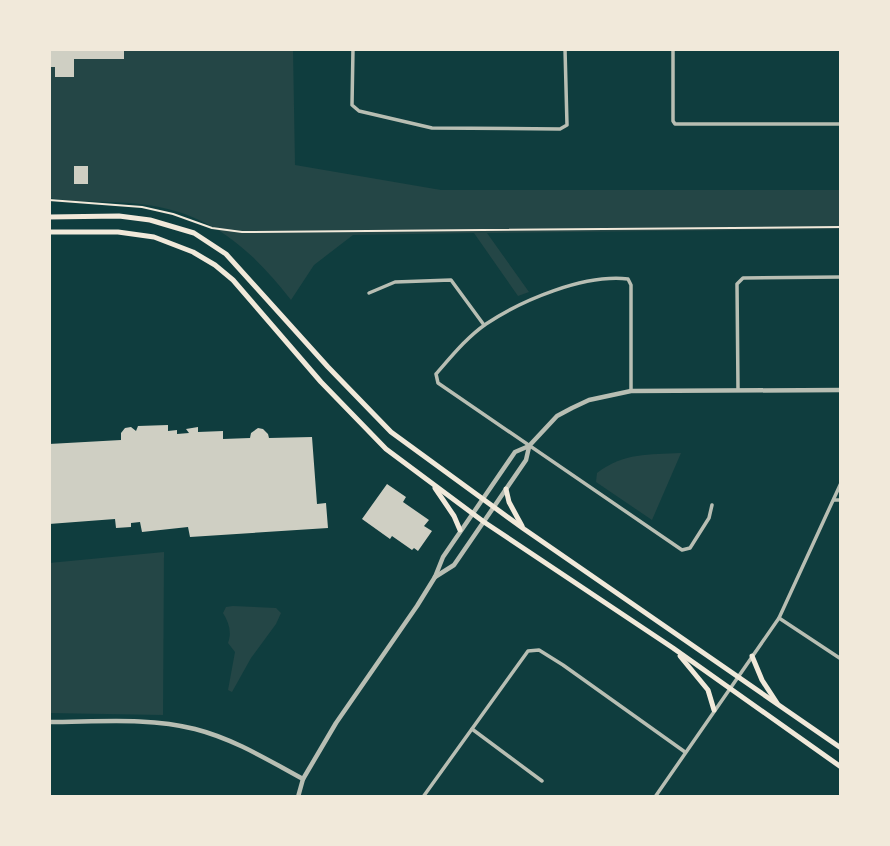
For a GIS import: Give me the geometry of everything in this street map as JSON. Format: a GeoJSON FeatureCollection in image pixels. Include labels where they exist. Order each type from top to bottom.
{"type":"FeatureCollection","features":[{"type":"Feature","properties":{"kind":"main road"},"geometry":{"type":"LineString","coordinates":[[51,216],[150,219],[194,233],[226,254],[391,432],[524,529],[841,748]]}},
{"type":"Feature","properties":{"kind":"main road"},"geometry":{"type":"LineString","coordinates":[[49,232],[118,232],[154,237],[194,252],[215,265],[233,281],[321,382],[386,449],[472,514],[673,648],[841,767]]}},
{"type":"Feature","properties":{"kind":"main road"},"geometry":{"type":"LineString","coordinates":[[433,485],[457,520],[460,530]]}},
{"type":"Feature","properties":{"kind":"main road"},"geometry":{"type":"LineString","coordinates":[[506,489],[509,502],[524,529]]}},
{"type":"Feature","properties":{"kind":"main road"},"geometry":{"type":"LineString","coordinates":[[673,648],[708,690],[714,710]]}},
{"type":"Feature","properties":{"kind":"main road"},"geometry":{"type":"LineString","coordinates":[[752,656],[762,680],[779,706]]}},
{"type":"Feature","properties":{"kind":"street"},"geometry":{"type":"LineString","coordinates":[[353,49],[352,105],[359,111],[432,128],[560,129],[567,125],[565,49]]}},
{"type":"Feature","properties":{"kind":"street"},"geometry":{"type":"LineString","coordinates":[[673,49],[675,124],[841,124]]}},
{"type":"Feature","properties":{"kind":"street"},"geometry":{"type":"LineString","coordinates":[[738,389],[737,284],[743,278],[841,277]]}},
{"type":"Feature","properties":{"kind":"street"},"geometry":{"type":"LineString","coordinates":[[631,391],[631,285],[628,279],[576,284],[526,302],[484,325],[436,374],[438,383],[682,550],[690,548],[709,518],[712,505]]}},
{"type":"Feature","properties":{"kind":"street"},"geometry":{"type":"LineString","coordinates":[[369,293],[395,282],[451,281],[484,325]]}},
{"type":"Feature","properties":{"kind":"street"},"geometry":{"type":"LineString","coordinates":[[298,797],[303,779],[336,723],[435,577],[443,556],[460,530],[515,452],[529,446],[557,416],[589,400],[631,391],[841,390]]}},
{"type":"Feature","properties":{"kind":"street"},"geometry":{"type":"LineString","coordinates":[[435,577],[454,565],[526,460],[529,446]]}},
{"type":"Feature","properties":{"kind":"street"},"geometry":{"type":"LineString","coordinates":[[655,797],[779,618],[841,484]]}},
{"type":"Feature","properties":{"kind":"street"},"geometry":{"type":"LineString","coordinates":[[834,500],[841,500]]}},
{"type":"Feature","properties":{"kind":"street"},"geometry":{"type":"LineString","coordinates":[[779,618],[841,659]]}},
{"type":"Feature","properties":{"kind":"street"},"geometry":{"type":"LineString","coordinates":[[423,797],[527,651],[539,650],[685,751]]}},
{"type":"Feature","properties":{"kind":"street"},"geometry":{"type":"LineString","coordinates":[[49,722],[144,722],[196,729],[250,749],[303,779]]}},
{"type":"Feature","properties":{"kind":"street"},"geometry":{"type":"LineString","coordinates":[[472,729],[542,781]]}},
{"type":"Feature","properties":{"kind":"path"},"geometry":{"type":"LineString","coordinates":[[49,200],[142,207],[173,214],[212,228],[242,232],[841,228]]}},
{"type":"Feature","properties":{"kind":"shaded area"},"geometry":{"type":"Polygon","coordinates":[[[49,49],[293,49],[295,165],[441,190],[841,190],[841,229],[487,233],[529,292],[518,296],[474,233],[353,235],[314,265],[291,300],[240,246],[202,221],[157,207],[49,198],[49,49]]]}},
{"type":"Feature","properties":{"kind":"shaded area"},"geometry":{"type":"Polygon","coordinates":[[[681,453],[652,520],[596,482],[597,473],[617,461],[637,456],[681,453]]]}},
{"type":"Feature","properties":{"kind":"shaded area"},"geometry":{"type":"Polygon","coordinates":[[[164,552],[163,715],[49,713],[49,563],[164,552]]]}},
{"type":"Feature","properties":{"kind":"shaded area"},"geometry":{"type":"Polygon","coordinates":[[[226,607],[276,608],[281,613],[232,692],[228,690],[235,652],[228,643],[229,628],[223,613],[226,607]]]}},
{"type":"Feature","properties":{"kind":"building"},"geometry":{"type":"Polygon","coordinates":[[[49,49],[124,49],[124,59],[74,59],[74,77],[55,77],[55,67],[49,67],[49,49]]]}},
{"type":"Feature","properties":{"kind":"building"},"geometry":{"type":"Polygon","coordinates":[[[74,166],[88,166],[88,184],[74,184],[74,166]]]}},
{"type":"Feature","properties":{"kind":"building"},"geometry":{"type":"Polygon","coordinates":[[[168,425],[168,431],[177,430],[177,434],[189,433],[186,429],[198,427],[198,432],[223,431],[223,439],[250,438],[251,433],[258,428],[263,429],[269,438],[312,437],[317,504],[326,503],[328,528],[190,537],[188,527],[142,532],[140,522],[131,523],[131,527],[116,528],[115,519],[49,524],[49,444],[121,440],[121,433],[125,428],[131,427],[136,431],[138,426],[168,425]]]}},
{"type":"Feature","properties":{"kind":"building"},"geometry":{"type":"Polygon","coordinates":[[[387,484],[406,497],[403,502],[429,520],[424,526],[432,531],[418,551],[414,548],[412,550],[392,536],[390,539],[362,519],[387,484]]]}}]}
